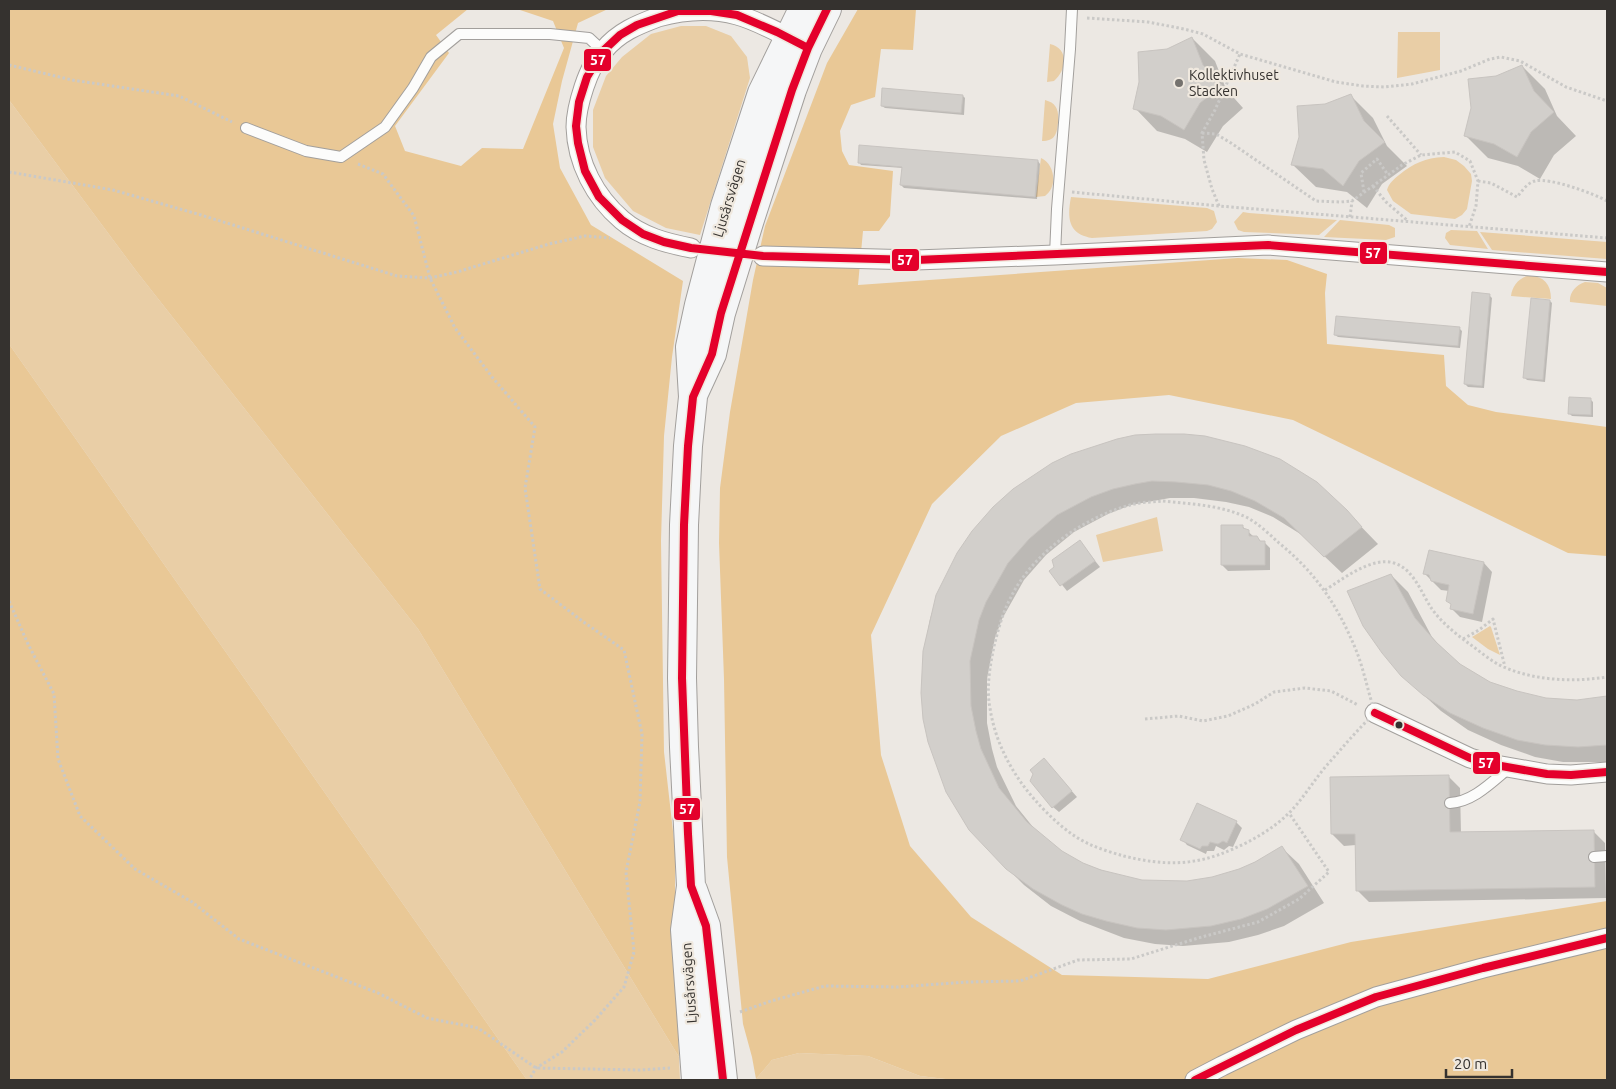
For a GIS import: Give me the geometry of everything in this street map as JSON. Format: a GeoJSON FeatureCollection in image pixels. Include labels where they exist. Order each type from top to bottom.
{"type":"FeatureCollection","features":[{"type":"Feature","properties":{"kind":"main road","name":"Ljusårsvägen"},"geometry":{"type":"LineString","coordinates":[[696,1080],[685,930],[691,886],[682,678],[684,524],[688,446],[693,397],[712,354],[750,216],[792,90],[803,9]]}},
{"type":"Feature","properties":{"kind":"main road","name":"Ljusårsvägen"},"geometry":{"type":"LineString","coordinates":[[798,43],[827,9]]}},
{"type":"Feature","properties":{"kind":"main road","name":"Ljusårsvägen"},"geometry":{"type":"LineString","coordinates":[[691,886],[706,926],[724,1080]]}},
{"type":"Feature","properties":{"kind":"street"},"geometry":{"type":"LineString","coordinates":[[691,248],[664,242],[643,234],[622,220],[599,197],[586,171],[578,143],[576,126],[580,102],[588,77],[602,51],[620,36],[637,24],[678,12],[711,11],[737,14],[798,43]]}},
{"type":"Feature","properties":{"kind":"street"},"geometry":{"type":"LineString","coordinates":[[763,256],[916,260],[1268,246],[1607,272]]}},
{"type":"Feature","properties":{"kind":"street"},"geometry":{"type":"LineString","coordinates":[[1375,713],[1470,758],[1508,768],[1547,774],[1571,775],[1607,772]]}},
{"type":"Feature","properties":{"kind":"street"},"geometry":{"type":"LineString","coordinates":[[1195,1080],[1296,1030],[1376,997],[1483,968],[1607,938]]}},
{"type":"Feature","properties":{"kind":"lane"},"geometry":{"type":"LineString","coordinates":[[1055,255],[1072,13]]}},
{"type":"Feature","properties":{"kind":"lane"},"geometry":{"type":"LineString","coordinates":[[246,128],[306,151],[341,157],[385,127],[413,88],[431,57],[459,34],[550,34],[589,38],[602,51]]}},
{"type":"Feature","properties":{"kind":"lane"},"geometry":{"type":"LineString","coordinates":[[1450,803],[1457,803],[1474,795],[1508,768]]}},
{"type":"Feature","properties":{"kind":"lane"},"geometry":{"type":"LineString","coordinates":[[1594,857],[1607,856]]}},
{"type":"Feature","properties":{"kind":"path"},"geometry":{"type":"LineString","coordinates":[[1072,13],[1184,28],[1203,34],[1240,54],[1336,82],[1384,87],[1412,84],[1462,71],[1490,59],[1501,57],[1520,60],[1566,87],[1607,100]]}},
{"type":"Feature","properties":{"kind":"path"},"geometry":{"type":"LineString","coordinates":[[1219,206],[1204,160],[1202,133],[1215,110],[1240,54]]}},
{"type":"Feature","properties":{"kind":"path"},"geometry":{"type":"LineString","coordinates":[[9,66],[72,80],[179,96],[246,128]]}},
{"type":"Feature","properties":{"kind":"path"},"geometry":{"type":"LineString","coordinates":[[1387,116],[1420,155]]}},
{"type":"Feature","properties":{"kind":"path"},"geometry":{"type":"LineString","coordinates":[[1202,133],[1216,134],[1316,201],[1352,201],[1388,174],[1420,155],[1456,152],[1470,161],[1478,181],[1476,206],[1469,226]]}},
{"type":"Feature","properties":{"kind":"path"},"geometry":{"type":"LineString","coordinates":[[341,157],[383,174],[414,216],[430,278],[455,328],[492,377],[535,427],[525,488],[540,589],[624,650],[642,734],[640,802],[626,872],[634,952],[624,987],[595,1020],[562,1052],[536,1068],[529,1080]]}},
{"type":"Feature","properties":{"kind":"path"},"geometry":{"type":"LineString","coordinates":[[1364,192],[1361,173],[1377,160],[1388,174]]}},
{"type":"Feature","properties":{"kind":"path"},"geometry":{"type":"LineString","coordinates":[[9,172],[113,190],[201,215],[397,276],[430,278],[466,270],[549,244],[585,236],[611,238]]}},
{"type":"Feature","properties":{"kind":"path"},"geometry":{"type":"LineString","coordinates":[[1478,181],[1491,183],[1517,197],[1530,183],[1536,180],[1549,181],[1591,194],[1607,202]]}},
{"type":"Feature","properties":{"kind":"path"},"geometry":{"type":"LineString","coordinates":[[1373,186],[1386,202],[1408,221]]}},
{"type":"Feature","properties":{"kind":"path"},"geometry":{"type":"LineString","coordinates":[[1059,191],[1607,238]]}},
{"type":"Feature","properties":{"kind":"path"},"geometry":{"type":"LineString","coordinates":[[1350,216],[1352,201]]}},
{"type":"Feature","properties":{"kind":"path"},"geometry":{"type":"LineString","coordinates":[[1163,502],[1196,504],[1226,510],[1246,517],[1294,555],[1324,590],[1356,651],[1375,713],[1328,764],[1289,813],[1254,838],[1234,849],[1204,859],[1179,864],[1145,861],[1088,844],[1046,813],[1028,792],[1010,766],[994,726],[989,706],[989,667],[998,631],[1010,599],[1026,572],[1057,542],[1080,527],[1108,513],[1135,504],[1163,502]]}},
{"type":"Feature","properties":{"kind":"path"},"geometry":{"type":"LineString","coordinates":[[1324,590],[1369,564],[1382,561],[1393,563],[1409,572],[1432,610],[1455,633],[1505,668],[1533,676],[1559,680],[1585,680],[1607,677]]}},
{"type":"Feature","properties":{"kind":"path"},"geometry":{"type":"LineString","coordinates":[[9,601],[28,644],[54,694],[58,759],[80,816],[135,869],[192,902],[239,939],[378,993],[427,1018],[478,1028],[536,1068],[640,1070],[672,1068]]}},
{"type":"Feature","properties":{"kind":"path"},"geometry":{"type":"LineString","coordinates":[[1463,640],[1493,619],[1505,668]]}},
{"type":"Feature","properties":{"kind":"path"},"geometry":{"type":"LineString","coordinates":[[1145,719],[1179,716],[1203,721],[1228,716],[1255,704],[1274,692],[1305,688],[1331,691],[1375,713]]}},
{"type":"Feature","properties":{"kind":"path"},"geometry":{"type":"LineString","coordinates":[[738,1013],[826,986],[898,987],[966,982],[1020,981],[1078,960],[1131,959],[1258,922],[1299,899],[1329,872],[1289,813]]}},
{"type":"Feature","properties":{"kind":"shaded area"},"geometry":{"type":"Polygon","coordinates":[[[9,9],[468,9],[436,35],[449,53],[395,126],[405,151],[461,166],[482,148],[523,149],[564,48],[553,21],[517,9],[608,9],[578,23],[562,81],[553,124],[560,168],[591,225],[683,281],[672,357],[664,436],[661,541],[664,752],[675,849],[675,962],[679,1057],[418,629],[137,272],[9,100],[9,9]]]}},
{"type":"Feature","properties":{"kind":"shaded area"},"geometry":{"type":"Polygon","coordinates":[[[858,9],[916,9],[913,50],[881,49],[875,97],[851,105],[840,131],[842,151],[849,165],[893,171],[890,216],[879,231],[863,231],[858,285],[1238,258],[1287,260],[1327,274],[1325,293],[1327,344],[1444,355],[1446,386],[1468,405],[1496,412],[1607,427],[1607,556],[1568,553],[1293,420],[1169,395],[1076,403],[1001,436],[932,504],[871,635],[881,755],[910,846],[971,917],[1062,975],[1208,979],[1351,942],[1607,901],[1607,1080],[954,1080],[920,1076],[868,1056],[799,1053],[772,1060],[756,1079],[743,1024],[727,857],[724,679],[719,543],[720,488],[730,412],[753,280],[765,226],[827,63],[858,9]]]}},
{"type":"Feature","properties":{"kind":"shaded area"},"geometry":{"type":"Polygon","coordinates":[[[681,26],[706,26],[731,36],[747,57],[750,78],[700,235],[666,228],[633,211],[605,178],[593,147],[593,110],[606,76],[622,57],[651,34],[681,26]]]}},
{"type":"Feature","properties":{"kind":"shaded area"},"geometry":{"type":"Polygon","coordinates":[[[1398,32],[1440,32],[1440,70],[1397,78],[1398,32]]]}},
{"type":"Feature","properties":{"kind":"shaded area"},"geometry":{"type":"Polygon","coordinates":[[[1050,44],[1060,50],[1064,60],[1062,71],[1054,81],[1047,82],[1050,44]]]}},
{"type":"Feature","properties":{"kind":"shaded area"},"geometry":{"type":"Polygon","coordinates":[[[9,100],[137,272],[418,629],[679,1057],[680,1080],[527,1080],[9,344],[9,100]]]}},
{"type":"Feature","properties":{"kind":"shaded area"},"geometry":{"type":"Polygon","coordinates":[[[1045,100],[1055,105],[1058,122],[1055,136],[1050,140],[1042,141],[1045,100]]]}},
{"type":"Feature","properties":{"kind":"shaded area"},"geometry":{"type":"Polygon","coordinates":[[[1444,157],[1456,160],[1471,174],[1472,181],[1467,209],[1462,215],[1455,219],[1411,214],[1393,201],[1387,190],[1395,178],[1420,162],[1444,157]]]}},
{"type":"Feature","properties":{"kind":"shaded area"},"geometry":{"type":"Polygon","coordinates":[[[1041,158],[1046,161],[1052,170],[1053,182],[1052,187],[1045,196],[1036,197],[1041,158]]]}},
{"type":"Feature","properties":{"kind":"shaded area"},"geometry":{"type":"Polygon","coordinates":[[[1071,197],[1207,208],[1214,211],[1217,222],[1212,229],[1207,231],[1092,238],[1078,233],[1071,224],[1069,212],[1071,197]]]}},
{"type":"Feature","properties":{"kind":"shaded area"},"geometry":{"type":"Polygon","coordinates":[[[1243,212],[1337,220],[1319,235],[1244,232],[1238,230],[1234,222],[1243,212]]]}},
{"type":"Feature","properties":{"kind":"shaded area"},"geometry":{"type":"Polygon","coordinates":[[[1340,220],[1389,225],[1395,228],[1395,237],[1386,240],[1324,237],[1340,220]]]}},
{"type":"Feature","properties":{"kind":"shaded area"},"geometry":{"type":"Polygon","coordinates":[[[1451,230],[1477,231],[1488,249],[1450,245],[1445,238],[1446,233],[1451,230]]]}},
{"type":"Feature","properties":{"kind":"shaded area"},"geometry":{"type":"Polygon","coordinates":[[[1480,232],[1607,242],[1607,259],[1492,250],[1480,232]]]}},
{"type":"Feature","properties":{"kind":"shaded area"},"geometry":{"type":"Polygon","coordinates":[[[1527,276],[1538,277],[1545,281],[1550,289],[1551,299],[1511,296],[1516,284],[1527,276]]]}},
{"type":"Feature","properties":{"kind":"shaded area"},"geometry":{"type":"Polygon","coordinates":[[[1585,282],[1598,283],[1607,288],[1607,306],[1570,302],[1574,290],[1585,282]]]}},
{"type":"Feature","properties":{"kind":"shaded area"},"geometry":{"type":"Polygon","coordinates":[[[9,344],[527,1080],[9,1080],[9,344]]]}},
{"type":"Feature","properties":{"kind":"shaded area"},"geometry":{"type":"Polygon","coordinates":[[[1157,517],[1163,551],[1103,562],[1096,535],[1157,517]]]}},
{"type":"Feature","properties":{"kind":"shaded area"},"geometry":{"type":"Polygon","coordinates":[[[1491,627],[1500,655],[1472,637],[1491,627]]]}},
{"type":"Feature","properties":{"kind":"shaded area"},"geometry":{"type":"Polygon","coordinates":[[[799,1053],[868,1056],[920,1076],[954,1080],[756,1080],[772,1060],[799,1053]]]}},
{"type":"Feature","properties":{"kind":"building","name":"Kollektivhuset Stacken"},"geometry":{"type":"Polygon","coordinates":[[[1192,37],[1203,65],[1222,85],[1200,103],[1184,130],[1161,116],[1133,109],[1139,82],[1138,52],[1167,49],[1192,37]]]}},
{"type":"Feature","properties":{"kind":"building"},"geometry":{"type":"Polygon","coordinates":[[[1522,65],[1534,91],[1554,112],[1531,132],[1517,157],[1494,144],[1464,136],[1471,108],[1468,79],[1496,76],[1522,65]]]}},
{"type":"Feature","properties":{"kind":"building"},"geometry":{"type":"Polygon","coordinates":[[[882,88],[963,95],[961,113],[881,106],[882,88]]]}},
{"type":"Feature","properties":{"kind":"building"},"geometry":{"type":"Polygon","coordinates":[[[1351,94],[1364,121],[1385,142],[1359,161],[1343,186],[1323,169],[1291,165],[1299,137],[1297,106],[1325,104],[1351,94]]]}},
{"type":"Feature","properties":{"kind":"building"},"geometry":{"type":"Polygon","coordinates":[[[859,145],[1038,160],[1035,197],[900,185],[902,167],[858,163],[859,145]]]}},
{"type":"Feature","properties":{"kind":"building"},"geometry":{"type":"Polygon","coordinates":[[[1472,292],[1490,294],[1482,386],[1464,384],[1472,292]]]}},
{"type":"Feature","properties":{"kind":"building"},"geometry":{"type":"Polygon","coordinates":[[[1531,298],[1550,300],[1543,380],[1523,378],[1531,298]]]}},
{"type":"Feature","properties":{"kind":"building"},"geometry":{"type":"Polygon","coordinates":[[[1336,316],[1460,327],[1458,346],[1334,335],[1336,316]]]}},
{"type":"Feature","properties":{"kind":"building"},"geometry":{"type":"Polygon","coordinates":[[[1569,397],[1591,398],[1591,415],[1568,414],[1569,397]]]}},
{"type":"Feature","properties":{"kind":"building"},"geometry":{"type":"Polygon","coordinates":[[[1135,435],[1205,436],[1245,446],[1280,459],[1317,482],[1362,527],[1324,557],[1284,518],[1255,501],[1231,491],[1208,485],[1176,482],[1152,481],[1135,484],[1091,497],[1057,515],[1029,539],[1008,563],[986,602],[979,620],[970,661],[971,706],[981,749],[999,788],[1027,822],[1062,851],[1083,863],[1101,870],[1142,880],[1187,881],[1212,877],[1255,862],[1282,846],[1308,886],[1267,909],[1241,919],[1211,926],[1166,930],[1137,928],[1082,914],[1033,889],[1006,869],[969,830],[946,792],[928,742],[923,719],[921,693],[923,651],[936,595],[957,553],[972,531],[993,507],[1013,489],[1052,463],[1071,454],[1117,439],[1135,435]]]}},
{"type":"Feature","properties":{"kind":"building"},"geometry":{"type":"Polygon","coordinates":[[[1221,525],[1243,525],[1243,528],[1249,530],[1249,536],[1257,536],[1260,541],[1265,541],[1265,565],[1221,565],[1221,525]]]}},
{"type":"Feature","properties":{"kind":"building"},"geometry":{"type":"Polygon","coordinates":[[[1080,540],[1095,561],[1060,586],[1049,571],[1054,567],[1052,560],[1080,540]]]}},
{"type":"Feature","properties":{"kind":"building"},"geometry":{"type":"Polygon","coordinates":[[[1429,550],[1484,562],[1473,614],[1450,609],[1451,604],[1446,601],[1449,585],[1431,581],[1429,575],[1423,574],[1429,550]]]}},
{"type":"Feature","properties":{"kind":"building"},"geometry":{"type":"Polygon","coordinates":[[[1391,574],[1415,618],[1436,642],[1460,664],[1490,682],[1546,698],[1577,700],[1607,696],[1607,745],[1578,747],[1545,745],[1517,740],[1483,728],[1450,713],[1423,695],[1401,676],[1382,653],[1363,626],[1347,591],[1391,574]]]}},
{"type":"Feature","properties":{"kind":"building"},"geometry":{"type":"Polygon","coordinates":[[[1044,758],[1072,791],[1052,808],[1030,781],[1033,774],[1030,770],[1044,758]]]}},
{"type":"Feature","properties":{"kind":"building"},"geometry":{"type":"Polygon","coordinates":[[[1449,775],[1450,832],[1594,830],[1595,887],[1356,891],[1355,834],[1331,834],[1330,777],[1449,775]]]}},
{"type":"Feature","properties":{"kind":"building"},"geometry":{"type":"Polygon","coordinates":[[[1197,803],[1237,821],[1227,843],[1223,841],[1218,844],[1210,842],[1208,846],[1202,846],[1200,849],[1180,840],[1197,803]]]}},
{"type":"Feature","properties":{"kind":"transit line","name":"57"},"geometry":{"type":"LineString","coordinates":[[723,1080],[706,926],[691,886],[688,834],[682,678],[684,525],[688,446],[693,397],[712,354],[721,313],[792,90],[808,48],[827,9]]}},
{"type":"Feature","properties":{"kind":"transit line","name":"57"},"geometry":{"type":"LineString","coordinates":[[808,48],[737,15],[711,11],[678,11],[637,25],[620,35],[603,51],[587,77],[579,102],[576,126],[578,143],[585,171],[599,197],[622,220],[643,234],[664,242],[691,248],[763,256],[916,260],[1268,245],[1607,272]]}},
{"type":"Feature","properties":{"kind":"transit line","name":"57"},"geometry":{"type":"LineString","coordinates":[[1375,713],[1470,758],[1490,764],[1547,774],[1571,775],[1607,772]]}},
{"type":"Feature","properties":{"kind":"transit line","name":"57"},"geometry":{"type":"LineString","coordinates":[[1195,1080],[1296,1030],[1376,997],[1483,968],[1607,938]]}},
{"type":"Feature","properties":{"kind":"place","name":"Kollektivhuset Stacken"},"geometry":{"type":"Point","coordinates":[1179,83]}}]}
